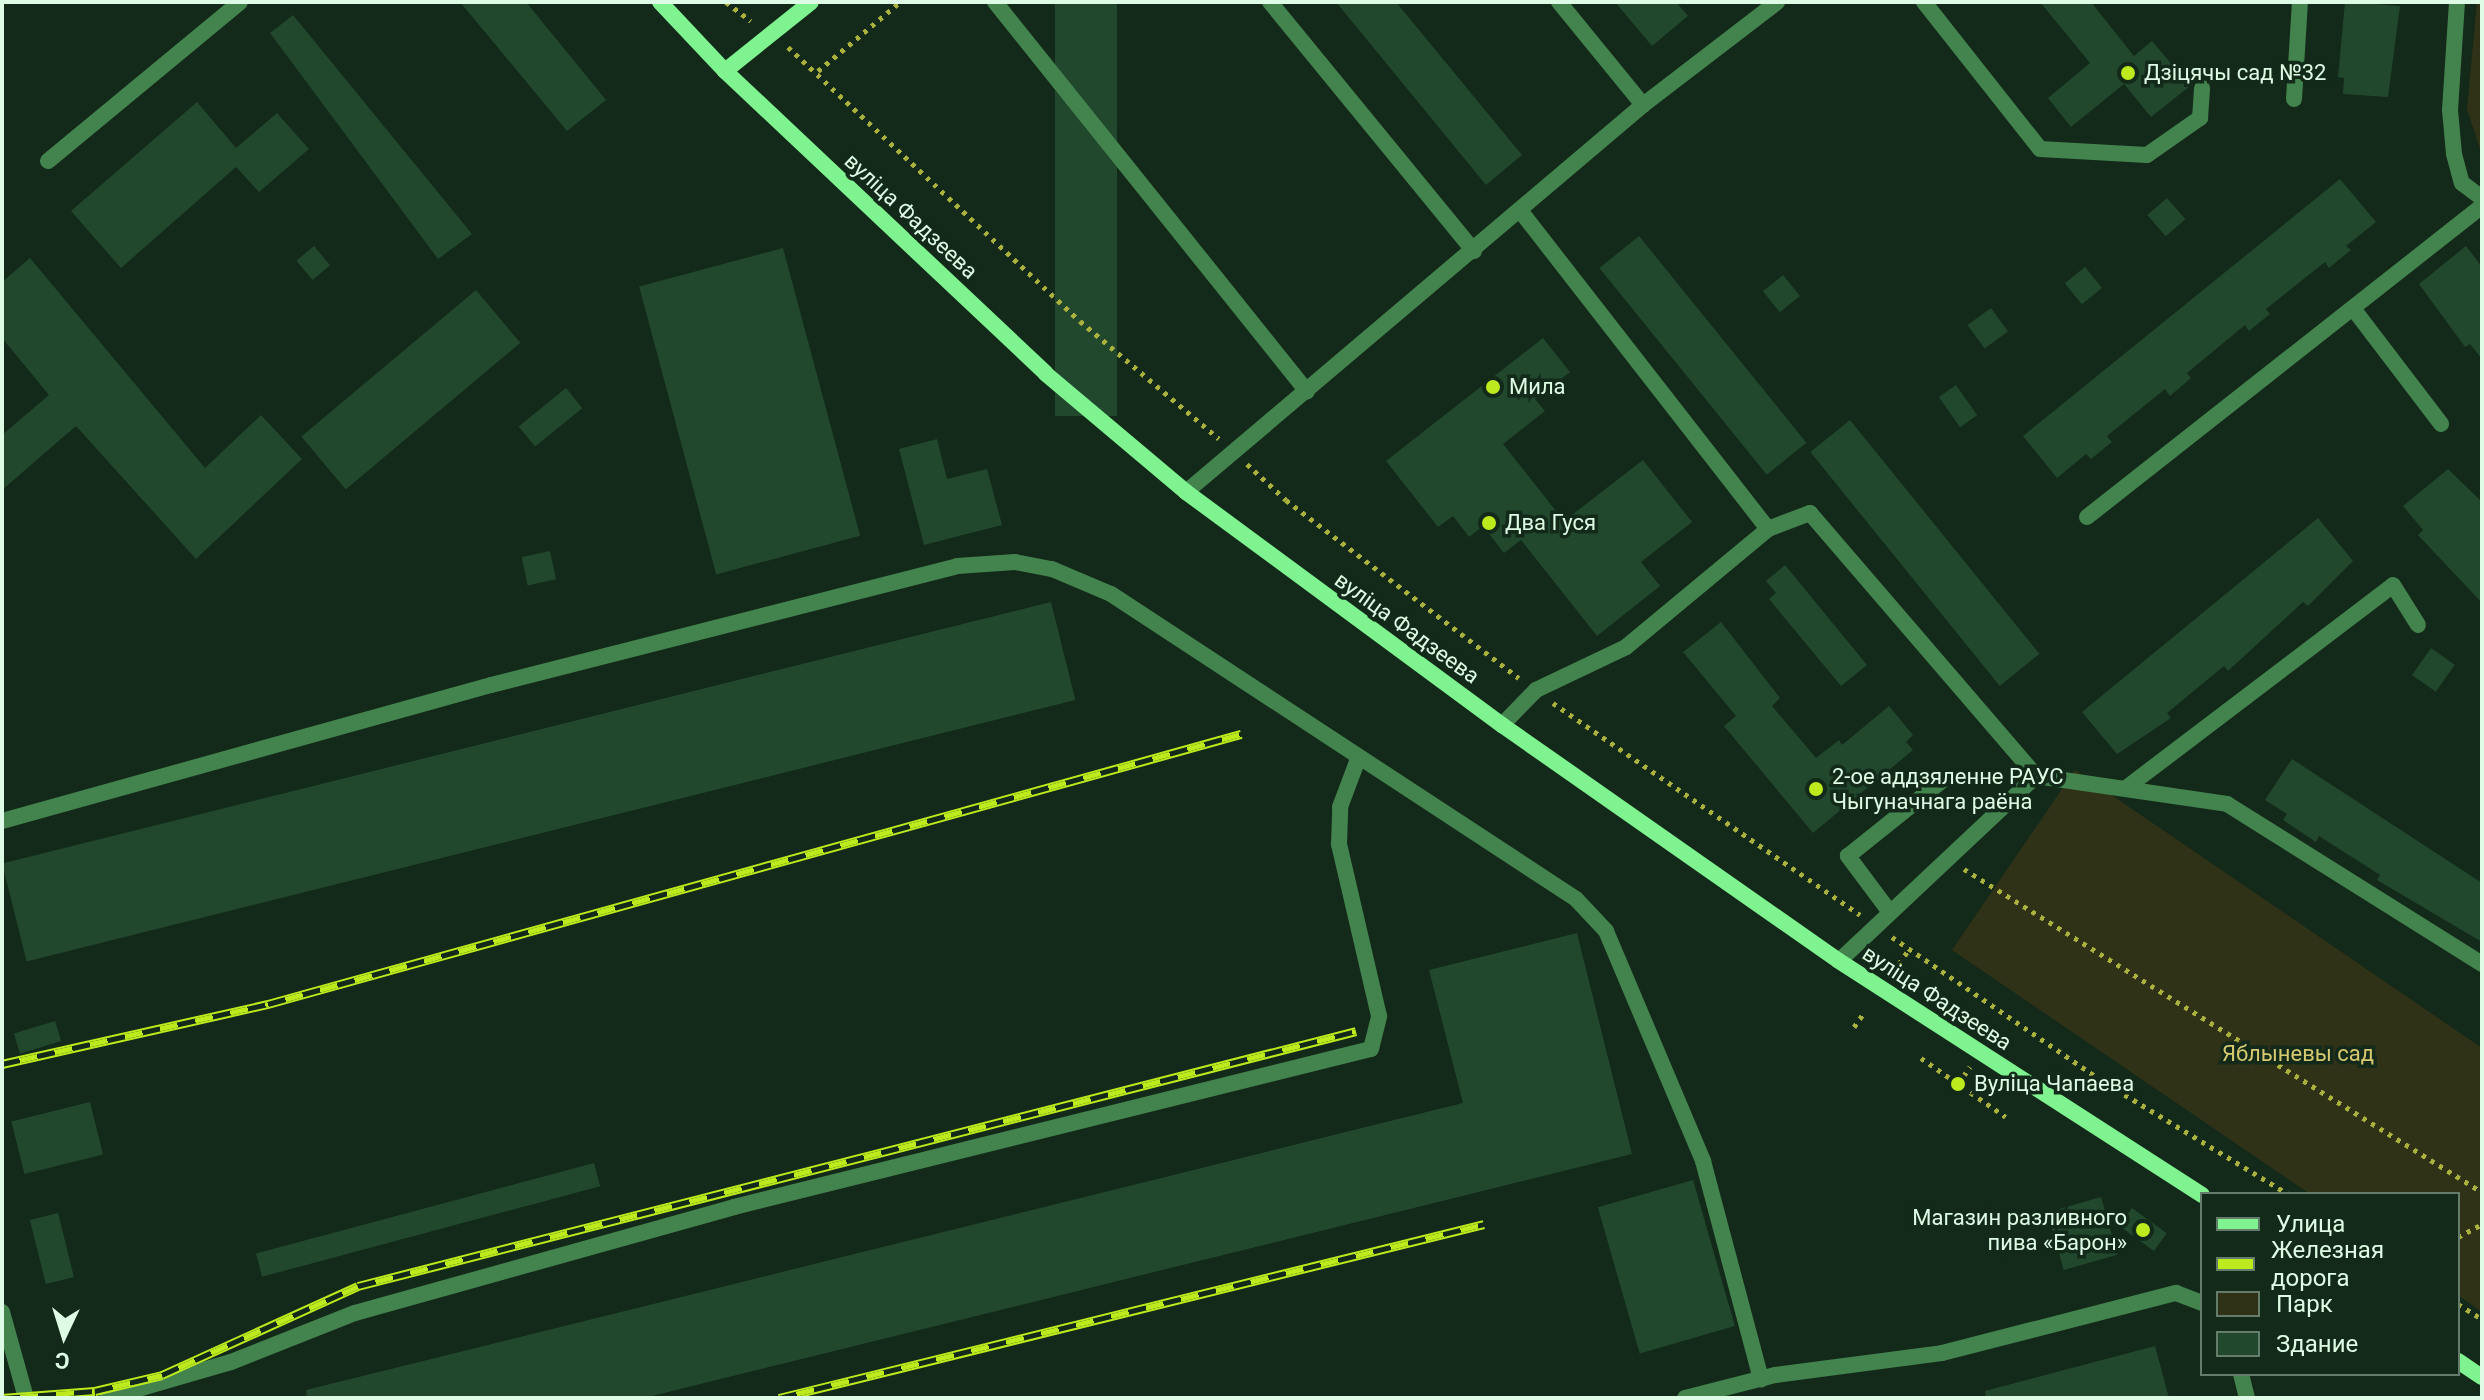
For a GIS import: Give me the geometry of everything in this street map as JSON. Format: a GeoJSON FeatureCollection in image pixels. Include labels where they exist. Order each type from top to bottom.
{"type":"FeatureCollection","features":[{"type":"Feature","properties":{"kind":"street"},"geometry":{"type":"LineString","coordinates":[[48,161],[240,2]]}},
{"type":"Feature","properties":{"kind":"street","name":"вуліца Фадзеева"},"geometry":{"type":"LineString","coordinates":[[660,2],[725,71],[1046,374],[1186,492],[1502,725],[1839,961],[2200,1194]]}},
{"type":"Feature","properties":{"kind":"street"},"geometry":{"type":"LineString","coordinates":[[725,71],[811,2]]}},
{"type":"Feature","properties":{"kind":"street"},"geometry":{"type":"LineString","coordinates":[[995,2],[1307,391]]}},
{"type":"Feature","properties":{"kind":"street"},"geometry":{"type":"LineString","coordinates":[[1270,2],[1474,251]]}},
{"type":"Feature","properties":{"kind":"street"},"geometry":{"type":"LineString","coordinates":[[1559,2],[1643,105]]}},
{"type":"Feature","properties":{"kind":"street"},"geometry":{"type":"LineString","coordinates":[[1186,492],[1521,212],[1643,105],[1777,2]]}},
{"type":"Feature","properties":{"kind":"street"},"geometry":{"type":"LineString","coordinates":[[1924,2],[2040,149],[2147,155],[2200,118],[2202,88]]}},
{"type":"Feature","properties":{"kind":"street"},"geometry":{"type":"LineString","coordinates":[[2294,99],[2300,2]]}},
{"type":"Feature","properties":{"kind":"street"},"geometry":{"type":"LineString","coordinates":[[2457,2],[2450,110],[2454,154],[2462,183],[2482,198]]}},
{"type":"Feature","properties":{"kind":"street"},"geometry":{"type":"LineString","coordinates":[[2087,517],[2355,311],[2482,206]]}},
{"type":"Feature","properties":{"kind":"street"},"geometry":{"type":"LineString","coordinates":[[1521,212],[1768,529]]}},
{"type":"Feature","properties":{"kind":"street"},"geometry":{"type":"LineString","coordinates":[[2355,311],[2441,424]]}},
{"type":"Feature","properties":{"kind":"street"},"geometry":{"type":"LineString","coordinates":[[1502,725],[1536,690],[1626,647],[1768,529],[1810,513],[2036,776],[2227,804],[2482,964]]}},
{"type":"Feature","properties":{"kind":"street"},"geometry":{"type":"LineString","coordinates":[[2,821],[491,685],[957,566],[1015,562],[1052,569],[1111,594],[1358,759],[1576,899],[1606,931],[1703,1161],[1761,1379]]}},
{"type":"Feature","properties":{"kind":"street"},"geometry":{"type":"LineString","coordinates":[[2126,788],[2393,585],[2418,625]]}},
{"type":"Feature","properties":{"kind":"street"},"geometry":{"type":"LineString","coordinates":[[107,1398],[231,1362],[355,1313],[734,1207],[1371,1049],[1379,1016],[1339,844],[1340,807],[1358,759]]}},
{"type":"Feature","properties":{"kind":"street"},"geometry":{"type":"LineString","coordinates":[[1839,961],[1874,924],[2036,776]]}},
{"type":"Feature","properties":{"kind":"street"},"geometry":{"type":"LineString","coordinates":[[1889,911],[1848,856],[1943,780]]}},
{"type":"Feature","properties":{"kind":"street"},"geometry":{"type":"LineString","coordinates":[[1685,1398],[1761,1379],[1942,1353],[2176,1293],[2200,1302]]}},
{"type":"Feature","properties":{"kind":"street"},"geometry":{"type":"LineString","coordinates":[[2,1312],[26,1398]]}},
{"type":"Feature","properties":{"kind":"street"},"geometry":{"type":"LineString","coordinates":[[2460,1362],[2482,1377]]}},
{"type":"Feature","properties":{"kind":"street"},"geometry":{"type":"LineString","coordinates":[[2242,1376],[2247,1398]]}},
{"type":"Feature","properties":{"kind":"path"},"geometry":{"type":"LineString","coordinates":[[726,2],[751,21]]}},
{"type":"Feature","properties":{"kind":"path"},"geometry":{"type":"LineString","coordinates":[[818,71],[900,2]]}},
{"type":"Feature","properties":{"kind":"path"},"geometry":{"type":"LineString","coordinates":[[788,47],[818,71],[1080,321],[1233,450],[1286,500],[1536,690],[1909,949],[2099,1079],[2285,1192]]}},
{"type":"Feature","properties":{"kind":"path"},"geometry":{"type":"LineString","coordinates":[[1946,858],[2482,1192]]}},
{"type":"Feature","properties":{"kind":"path"},"geometry":{"type":"LineString","coordinates":[[1899,964],[1909,949]]}},
{"type":"Feature","properties":{"kind":"path"},"geometry":{"type":"LineString","coordinates":[[1854,1027],[1863,1014]]}},
{"type":"Feature","properties":{"kind":"path"},"geometry":{"type":"LineString","coordinates":[[1921,1058],[2006,1117]]}},
{"type":"Feature","properties":{"kind":"path"},"geometry":{"type":"LineString","coordinates":[[2460,1236],[2482,1224]]}},
{"type":"Feature","properties":{"kind":"path"},"geometry":{"type":"LineString","coordinates":[[2460,1305],[2482,1319]]}},
{"type":"Feature","properties":{"kind":"green space"},"geometry":{"type":"Polygon","coordinates":[[[2477,2],[2482,2],[2482,155],[2467,109],[2477,2]]]}},
{"type":"Feature","properties":{"kind":"green space","name":"Яблыневы сад"},"geometry":{"type":"Polygon","coordinates":[[[2075,770],[2482,1048],[2482,1312],[2460,1296],[2460,1192],[2307,1192],[1952,950],[2075,770]]]}},
{"type":"Feature","properties":{"kind":"building"},"geometry":{"type":"Polygon","coordinates":[[[460,2],[526,2],[606,100],[567,131],[460,2]]]}},
{"type":"Feature","properties":{"kind":"building"},"geometry":{"type":"Polygon","coordinates":[[[1055,2],[1117,2],[1117,416],[1055,416],[1055,2]]]}},
{"type":"Feature","properties":{"kind":"building"},"geometry":{"type":"Polygon","coordinates":[[[1336,2],[1396,2],[1522,155],[1486,185],[1336,2]]]}},
{"type":"Feature","properties":{"kind":"building"},"geometry":{"type":"Polygon","coordinates":[[[1615,2],[1676,2],[1688,16],[1652,46],[1615,2]]]}},
{"type":"Feature","properties":{"kind":"building","name":"Дзіцячы сад №32"},"geometry":{"type":"Polygon","coordinates":[[[2040,2],[2091,2],[2134,56],[2152,41],[2190,86],[2151,117],[2124,84],[2071,127],[2048,98],[2090,63],[2040,2]]]}},
{"type":"Feature","properties":{"kind":"building"},"geometry":{"type":"Polygon","coordinates":[[[2345,2],[2400,6],[2388,97],[2343,94],[2344,78],[2338,77],[2345,2]]]}},
{"type":"Feature","properties":{"kind":"building"},"geometry":{"type":"Polygon","coordinates":[[[293,15],[472,234],[438,259],[270,33],[293,15]]]}},
{"type":"Feature","properties":{"kind":"building"},"geometry":{"type":"Polygon","coordinates":[[[197,102],[236,148],[277,113],[309,149],[259,192],[236,167],[121,268],[71,211],[197,102]]]}},
{"type":"Feature","properties":{"kind":"building"},"geometry":{"type":"Polygon","coordinates":[[[2340,179],[2376,222],[2346,246],[2351,250],[2329,268],[2325,262],[2266,309],[2270,314],[2249,331],[2245,325],[2187,373],[2191,378],[2170,396],[2165,389],[2107,436],[2112,442],[2091,459],[2086,454],[2057,478],[2023,436],[2340,179]]]}},
{"type":"Feature","properties":{"kind":"building"},"geometry":{"type":"Polygon","coordinates":[[[2167,198],[2185,219],[2166,236],[2147,215],[2167,198]]]}},
{"type":"Feature","properties":{"kind":"building"},"geometry":{"type":"Polygon","coordinates":[[[1639,236],[1806,443],[1767,475],[1599,268],[1639,236]]]}},
{"type":"Feature","properties":{"kind":"building"},"geometry":{"type":"Polygon","coordinates":[[[314,246],[330,265],[312,280],[296,261],[314,246]]]}},
{"type":"Feature","properties":{"kind":"building"},"geometry":{"type":"Polygon","coordinates":[[[2466,246],[2482,267],[2482,359],[2470,344],[2465,347],[2419,284],[2466,246]]]}},
{"type":"Feature","properties":{"kind":"building"},"geometry":{"type":"Polygon","coordinates":[[[783,248],[860,536],[716,574],[639,287],[783,248]]]}},
{"type":"Feature","properties":{"kind":"building"},"geometry":{"type":"Polygon","coordinates":[[[30,258],[205,468],[261,415],[302,459],[196,559],[76,426],[2,490],[2,435],[49,395],[2,338],[2,282],[30,258]]]}},
{"type":"Feature","properties":{"kind":"building"},"geometry":{"type":"Polygon","coordinates":[[[2085,267],[2102,288],[2082,304],[2065,283],[2085,267]]]}},
{"type":"Feature","properties":{"kind":"building"},"geometry":{"type":"Polygon","coordinates":[[[1783,275],[1800,296],[1780,312],[1763,291],[1783,275]]]}},
{"type":"Feature","properties":{"kind":"building"},"geometry":{"type":"Polygon","coordinates":[[[476,290],[520,343],[346,489],[301,437],[476,290]]]}},
{"type":"Feature","properties":{"kind":"building"},"geometry":{"type":"Polygon","coordinates":[[[1991,308],[2008,331],[1985,349],[1968,325],[1991,308]]]}},
{"type":"Feature","properties":{"kind":"building"},"geometry":{"type":"Polygon","coordinates":[[[1543,338],[1570,372],[1535,399],[1545,411],[1503,444],[1564,521],[1643,460],[1692,522],[1641,562],[1660,586],[1597,636],[1521,540],[1504,553],[1483,526],[1469,537],[1453,516],[1438,527],[1386,461],[1543,338]]]}},
{"type":"Feature","properties":{"kind":"building"},"geometry":{"type":"Polygon","coordinates":[[[1956,385],[1977,415],[1960,427],[1939,397],[1956,385]]]}},
{"type":"Feature","properties":{"kind":"building"},"geometry":{"type":"Polygon","coordinates":[[[566,388],[582,408],[535,447],[519,426],[566,388]]]}},
{"type":"Feature","properties":{"kind":"building"},"geometry":{"type":"Polygon","coordinates":[[[1850,420],[2039,654],[2000,686],[1810,452],[1850,420]]]}},
{"type":"Feature","properties":{"kind":"building"},"geometry":{"type":"Polygon","coordinates":[[[937,439],[947,479],[987,469],[1002,525],[924,545],[899,449],[937,439]]]}},
{"type":"Feature","properties":{"kind":"building"},"geometry":{"type":"Polygon","coordinates":[[[2448,469],[2482,502],[2482,603],[2418,535],[2423,530],[2403,506],[2448,469]]]}},
{"type":"Feature","properties":{"kind":"building"},"geometry":{"type":"Polygon","coordinates":[[[2318,518],[2353,561],[2308,606],[2303,602],[2228,671],[2224,666],[2167,713],[2171,718],[2117,754],[2082,712],[2318,518]]]}},
{"type":"Feature","properties":{"kind":"building"},"geometry":{"type":"Polygon","coordinates":[[[550,551],[556,579],[528,585],[522,557],[550,551]]]}},
{"type":"Feature","properties":{"kind":"building"},"geometry":{"type":"Polygon","coordinates":[[[1785,565],[1867,665],[1841,686],[1769,599],[1776,593],[1766,581],[1785,565]]]}},
{"type":"Feature","properties":{"kind":"building"},"geometry":{"type":"Polygon","coordinates":[[[1051,602],[1075,700],[27,962],[2,864],[1051,602]]]}},
{"type":"Feature","properties":{"kind":"building"},"geometry":{"type":"Polygon","coordinates":[[[1721,622],[1780,698],[1772,706],[1816,758],[1839,740],[1842,745],[1889,706],[1913,735],[1906,742],[1913,750],[1813,833],[1724,726],[1736,716],[1683,652],[1721,622]]]}},
{"type":"Feature","properties":{"kind":"building"},"geometry":{"type":"Polygon","coordinates":[[[2431,648],[2455,665],[2436,692],[2412,675],[2431,648]]]}},
{"type":"Feature","properties":{"kind":"building"},"geometry":{"type":"Polygon","coordinates":[[[2292,759],[2482,883],[2482,942],[2377,880],[2380,875],[2319,836],[2316,842],[2283,820],[2287,814],[2265,800],[2292,759]]]}},
{"type":"Feature","properties":{"kind":"building"},"geometry":{"type":"Polygon","coordinates":[[[1577,933],[1632,1154],[644,1398],[307,1398],[306,1390],[1463,1103],[1429,970],[1577,933]]]}},
{"type":"Feature","properties":{"kind":"building"},"geometry":{"type":"Polygon","coordinates":[[[55,1021],[61,1041],[20,1054],[14,1034],[55,1021]]]}},
{"type":"Feature","properties":{"kind":"building"},"geometry":{"type":"Polygon","coordinates":[[[90,1102],[103,1154],[24,1174],[11,1122],[90,1102]]]}},
{"type":"Feature","properties":{"kind":"building"},"geometry":{"type":"Polygon","coordinates":[[[594,1163],[600,1186],[262,1277],[256,1254],[594,1163]]]}},
{"type":"Feature","properties":{"kind":"building"},"geometry":{"type":"Polygon","coordinates":[[[1693,1180],[1735,1326],[1640,1353],[1598,1207],[1693,1180]]]}},
{"type":"Feature","properties":{"kind":"building"},"geometry":{"type":"Polygon","coordinates":[[[2101,1197],[2118,1255],[2064,1270],[2047,1212],[2101,1197]]]}},
{"type":"Feature","properties":{"kind":"building","name":"Магазин разливного пива «Барон»"},"geometry":{"type":"Polygon","coordinates":[[[2132,1208],[2167,1233],[2154,1251],[2119,1226],[2132,1208]]]}},
{"type":"Feature","properties":{"kind":"building"},"geometry":{"type":"Polygon","coordinates":[[[58,1213],[74,1277],[46,1284],[30,1220],[58,1213]]]}},
{"type":"Feature","properties":{"kind":"building"},"geometry":{"type":"Polygon","coordinates":[[[2155,1346],[2169,1398],[1986,1398],[1985,1391],[2155,1346]]]}},
{"type":"Feature","properties":{"kind":"railway"},"geometry":{"type":"LineString","coordinates":[[2,1064],[268,1004],[1241,734]]}},
{"type":"Feature","properties":{"kind":"railway"},"geometry":{"type":"LineString","coordinates":[[2,1398],[95,1391],[162,1375],[358,1286],[1356,1031]]}},
{"type":"Feature","properties":{"kind":"railway"},"geometry":{"type":"LineString","coordinates":[[779,1398],[1484,1224]]}},
{"type":"Feature","properties":{"kind":"place","name":"Дзіцячы сад №32"},"geometry":{"type":"Point","coordinates":[2128,73]}},
{"type":"Feature","properties":{"kind":"place","name":"Мила"},"geometry":{"type":"Point","coordinates":[1493,387]}},
{"type":"Feature","properties":{"kind":"place","name":"Два Гуся"},"geometry":{"type":"Point","coordinates":[1489,523]}},
{"type":"Feature","properties":{"kind":"place","name":"2-ое аддзяленне РАУС Чыгуначнага раёна"},"geometry":{"type":"Point","coordinates":[1816,789]}},
{"type":"Feature","properties":{"kind":"place","name":"Вуліца Чапаева"},"geometry":{"type":"Point","coordinates":[1958,1084]}},
{"type":"Feature","properties":{"kind":"place","name":"Магазин разливного пива «Барон»"},"geometry":{"type":"Point","coordinates":[2143,1230]}}]}
